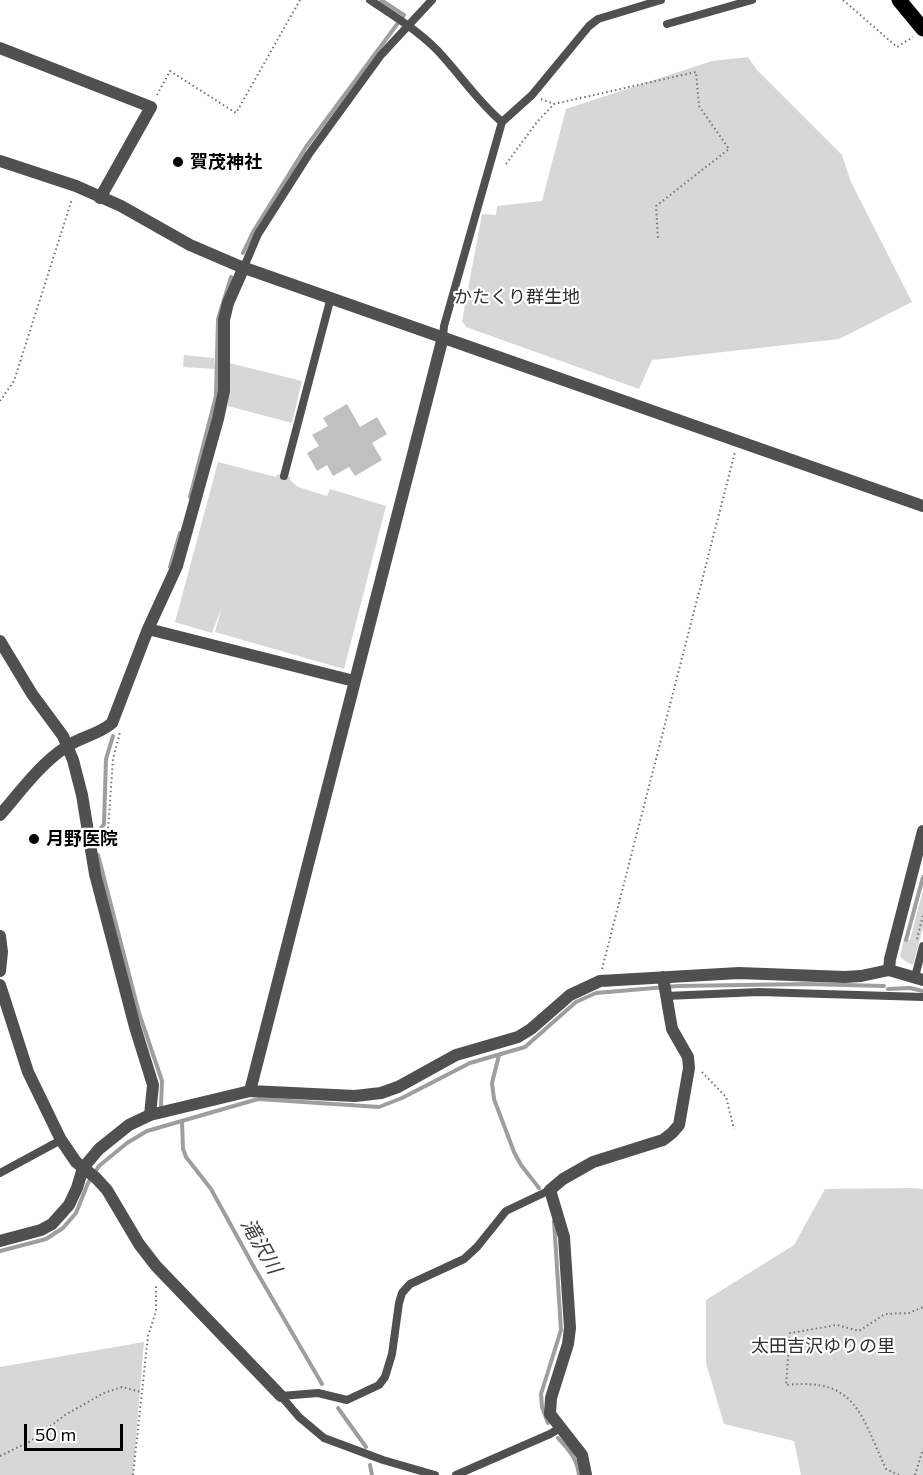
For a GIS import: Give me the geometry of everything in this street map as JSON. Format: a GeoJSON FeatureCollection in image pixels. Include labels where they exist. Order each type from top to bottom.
{"type":"FeatureCollection","features":[{"type":"Feature","properties":{"kind":"main road"},"geometry":{"type":"LineString","coordinates":[[899,0],[921,32]]}},
{"type":"Feature","properties":{"kind":"street"},"geometry":{"type":"LineString","coordinates":[[0,48],[151,107],[100,198]]}},
{"type":"Feature","properties":{"kind":"street"},"geometry":{"type":"LineString","coordinates":[[0,161],[76,186],[121,206],[190,245],[244,267],[923,506]]}},
{"type":"Feature","properties":{"kind":"street"},"geometry":{"type":"LineString","coordinates":[[0,815],[46,762],[68,745],[112,723],[148,628],[177,566],[219,419],[224,391],[224,320],[228,303],[244,267]]}},
{"type":"Feature","properties":{"kind":"street"},"geometry":{"type":"LineString","coordinates":[[250,1091],[442,337]]}},
{"type":"Feature","properties":{"kind":"street"},"geometry":{"type":"LineString","coordinates":[[148,628],[354,681]]}},
{"type":"Feature","properties":{"kind":"street"},"geometry":{"type":"LineString","coordinates":[[0,641],[32,694],[68,745],[82,795],[95,874],[135,1027],[153,1085],[150,1115]]}},
{"type":"Feature","properties":{"kind":"street"},"geometry":{"type":"LineString","coordinates":[[889,970],[923,831]]}},
{"type":"Feature","properties":{"kind":"street"},"geometry":{"type":"LineString","coordinates":[[0,936],[2,952],[0,971]]}},
{"type":"Feature","properties":{"kind":"street"},"geometry":{"type":"LineString","coordinates":[[0,1241],[41,1230],[52,1224],[69,1205],[99,1149],[129,1125],[150,1115],[250,1091],[355,1096],[381,1094],[456,1055],[519,1037],[570,995],[600,981],[739,973],[861,976],[889,970],[919,978]]}},
{"type":"Feature","properties":{"kind":"street"},"geometry":{"type":"LineString","coordinates":[[586,1475],[582,1455],[550,1414],[551,1398],[568,1344],[570,1328],[564,1237],[550,1190],[563,1179],[593,1162],[663,1140],[679,1125],[689,1068],[688,1057],[672,1029],[663,977]]}},
{"type":"Feature","properties":{"kind":"street"},"geometry":{"type":"LineString","coordinates":[[0,985],[28,1072],[61,1140],[76,1162],[107,1190],[130,1229],[156,1266],[281,1396]]}},
{"type":"Feature","properties":{"kind":"lane"},"geometry":{"type":"LineString","coordinates":[[370,0],[408,25],[436,50],[491,113],[502,122]]}},
{"type":"Feature","properties":{"kind":"lane"},"geometry":{"type":"LineString","coordinates":[[244,267],[258,234],[309,154],[381,55],[432,0]]}},
{"type":"Feature","properties":{"kind":"lane"},"geometry":{"type":"LineString","coordinates":[[442,337],[502,122],[532,95],[589,26],[598,19],[662,0]]}},
{"type":"Feature","properties":{"kind":"lane"},"geometry":{"type":"LineString","coordinates":[[667,24],[752,0]]}},
{"type":"Feature","properties":{"kind":"lane"},"geometry":{"type":"LineString","coordinates":[[284,476],[331,297]]}},
{"type":"Feature","properties":{"kind":"lane"},"geometry":{"type":"LineString","coordinates":[[919,978],[923,946]]}},
{"type":"Feature","properties":{"kind":"lane"},"geometry":{"type":"LineString","coordinates":[[666,996],[759,992],[923,997]]}},
{"type":"Feature","properties":{"kind":"lane"},"geometry":{"type":"LineString","coordinates":[[0,1173],[61,1140]]}},
{"type":"Feature","properties":{"kind":"lane"},"geometry":{"type":"LineString","coordinates":[[281,1396],[318,1393],[347,1400],[379,1385],[392,1354],[402,1293],[410,1284],[464,1259],[507,1211],[550,1190]]}},
{"type":"Feature","properties":{"kind":"lane"},"geometry":{"type":"LineString","coordinates":[[281,1396],[299,1417],[324,1438],[383,1460],[435,1475]]}},
{"type":"Feature","properties":{"kind":"lane"},"geometry":{"type":"LineString","coordinates":[[456,1475],[560,1428]]}},
{"type":"Feature","properties":{"kind":"path"},"geometry":{"type":"LineString","coordinates":[[151,107],[170,71],[236,113],[300,0]]}},
{"type":"Feature","properties":{"kind":"path"},"geometry":{"type":"LineString","coordinates":[[843,0],[897,47],[921,32]]}},
{"type":"Feature","properties":{"kind":"path"},"geometry":{"type":"LineString","coordinates":[[506,164],[537,122],[554,104],[696,72],[699,106],[729,149],[656,206],[658,238]]}},
{"type":"Feature","properties":{"kind":"path"},"geometry":{"type":"LineString","coordinates":[[532,95],[554,104]]}},
{"type":"Feature","properties":{"kind":"path"},"geometry":{"type":"LineString","coordinates":[[0,402],[14,381],[76,186]]}},
{"type":"Feature","properties":{"kind":"path"},"geometry":{"type":"LineString","coordinates":[[600,981],[738,440]]}},
{"type":"Feature","properties":{"kind":"path"},"geometry":{"type":"LineString","coordinates":[[90,847],[100,845],[108,830],[113,759],[120,735],[112,723]]}},
{"type":"Feature","properties":{"kind":"path"},"geometry":{"type":"LineString","coordinates":[[688,1057],[726,1097],[734,1129]]}},
{"type":"Feature","properties":{"kind":"path"},"geometry":{"type":"LineString","coordinates":[[133,1475],[148,1336],[156,1311],[156,1266]]}},
{"type":"Feature","properties":{"kind":"path"},"geometry":{"type":"LineString","coordinates":[[899,1475],[886,1469],[854,1403],[834,1388],[809,1382],[786,1384],[790,1333],[837,1325],[859,1331],[885,1314],[909,1313],[923,1307]]}},
{"type":"Feature","properties":{"kind":"path"},"geometry":{"type":"LineString","coordinates":[[0,1456],[31,1441],[65,1415],[104,1393],[122,1387],[141,1392]]}},
{"type":"Feature","properties":{"kind":"path"},"geometry":{"type":"LineString","coordinates":[[915,1475],[923,1449]]}},
{"type":"Feature","properties":{"kind":"green space","name":"かたくり群生地"},"geometry":{"type":"Polygon","coordinates":[[[748,57],[757,70],[842,155],[851,182],[912,302],[839,339],[652,360],[639,389],[466,327],[462,321],[482,214],[496,215],[497,206],[542,201],[566,109],[712,61],[748,57]]]}},
{"type":"Feature","properties":{"kind":"green space"},"geometry":{"type":"Polygon","coordinates":[[[184,355],[214,358],[215,369],[183,367],[184,355]]]}},
{"type":"Feature","properties":{"kind":"green space"},"geometry":{"type":"Polygon","coordinates":[[[229,363],[302,381],[292,423],[228,406],[229,363]]]}},
{"type":"Feature","properties":{"kind":"green space"},"geometry":{"type":"Polygon","coordinates":[[[218,462],[276,477],[278,474],[290,477],[290,480],[298,487],[327,496],[330,489],[386,506],[344,669],[215,632],[222,606],[212,633],[175,622],[218,462]]]}},
{"type":"Feature","properties":{"kind":"green space"},"geometry":{"type":"Polygon","coordinates":[[[923,890],[923,928],[913,965],[900,956],[904,939],[910,940],[923,890]]]}},
{"type":"Feature","properties":{"kind":"green space","name":"太田吉沢ゆりの里"},"geometry":{"type":"Polygon","coordinates":[[[825,1189],[923,1189],[923,1475],[801,1475],[794,1441],[724,1424],[706,1363],[706,1300],[794,1245],[825,1189]]]}},
{"type":"Feature","properties":{"kind":"green space"},"geometry":{"type":"Polygon","coordinates":[[[144,1342],[133,1475],[0,1475],[0,1367],[144,1342]]]}},
{"type":"Feature","properties":{"kind":"building"},"geometry":{"type":"Polygon","coordinates":[[[347,404],[360,427],[377,417],[387,434],[372,443],[382,460],[355,476],[349,467],[333,476],[327,465],[317,471],[307,453],[319,446],[312,435],[328,426],[323,418],[347,404]]]}},
{"type":"Feature","properties":{"kind":"waterway"},"geometry":{"type":"LineString","coordinates":[[243,253],[253,232],[306,147],[404,15],[381,0]]}},
{"type":"Feature","properties":{"kind":"waterway"},"geometry":{"type":"LineString","coordinates":[[190,497],[216,396],[218,319],[231,277]]}},
{"type":"Feature","properties":{"kind":"waterway"},"geometry":{"type":"LineString","coordinates":[[170,567],[180,533]]}},
{"type":"Feature","properties":{"kind":"waterway"},"geometry":{"type":"LineString","coordinates":[[97,834],[104,824],[106,759],[113,736]]}},
{"type":"Feature","properties":{"kind":"waterway"},"geometry":{"type":"LineString","coordinates":[[98,855],[139,1013],[162,1081],[161,1106]]}},
{"type":"Feature","properties":{"kind":"waterway"},"geometry":{"type":"LineString","coordinates":[[906,940],[923,877]]}},
{"type":"Feature","properties":{"kind":"waterway"},"geometry":{"type":"LineString","coordinates":[[0,1251],[46,1239],[63,1228],[76,1213],[88,1183],[99,1166],[127,1143],[147,1131],[258,1099],[379,1107],[402,1098],[470,1063],[525,1047],[576,1002],[596,993],[678,986],[807,984],[884,986]]}},
{"type":"Feature","properties":{"kind":"waterway"},"geometry":{"type":"LineString","coordinates":[[888,989],[910,988],[923,991]]}},
{"type":"Feature","properties":{"kind":"waterway"},"geometry":{"type":"LineString","coordinates":[[499,1055],[492,1083],[494,1099],[514,1152],[539,1188]]}},
{"type":"Feature","properties":{"kind":"waterway","name":"滝沢川"},"geometry":{"type":"LineString","coordinates":[[182,1121],[183,1149],[186,1157],[211,1189],[322,1384]]}},
{"type":"Feature","properties":{"kind":"waterway"},"geometry":{"type":"LineString","coordinates":[[548,1423],[542,1407],[541,1394],[561,1330],[554,1221]]}},
{"type":"Feature","properties":{"kind":"waterway","name":"滝沢川"},"geometry":{"type":"LineString","coordinates":[[338,1408],[366,1447]]}},
{"type":"Feature","properties":{"kind":"waterway"},"geometry":{"type":"LineString","coordinates":[[558,1438],[569,1450],[579,1475]]}},
{"type":"Feature","properties":{"kind":"waterway","name":"滝沢川"},"geometry":{"type":"LineString","coordinates":[[370,1465],[372,1475]]}},
{"type":"Feature","properties":{"kind":"place","name":"賀茂神社"},"geometry":{"type":"Point","coordinates":[178,162]}},
{"type":"Feature","properties":{"kind":"place","name":"月野医院"},"geometry":{"type":"Point","coordinates":[34,839]}}]}
